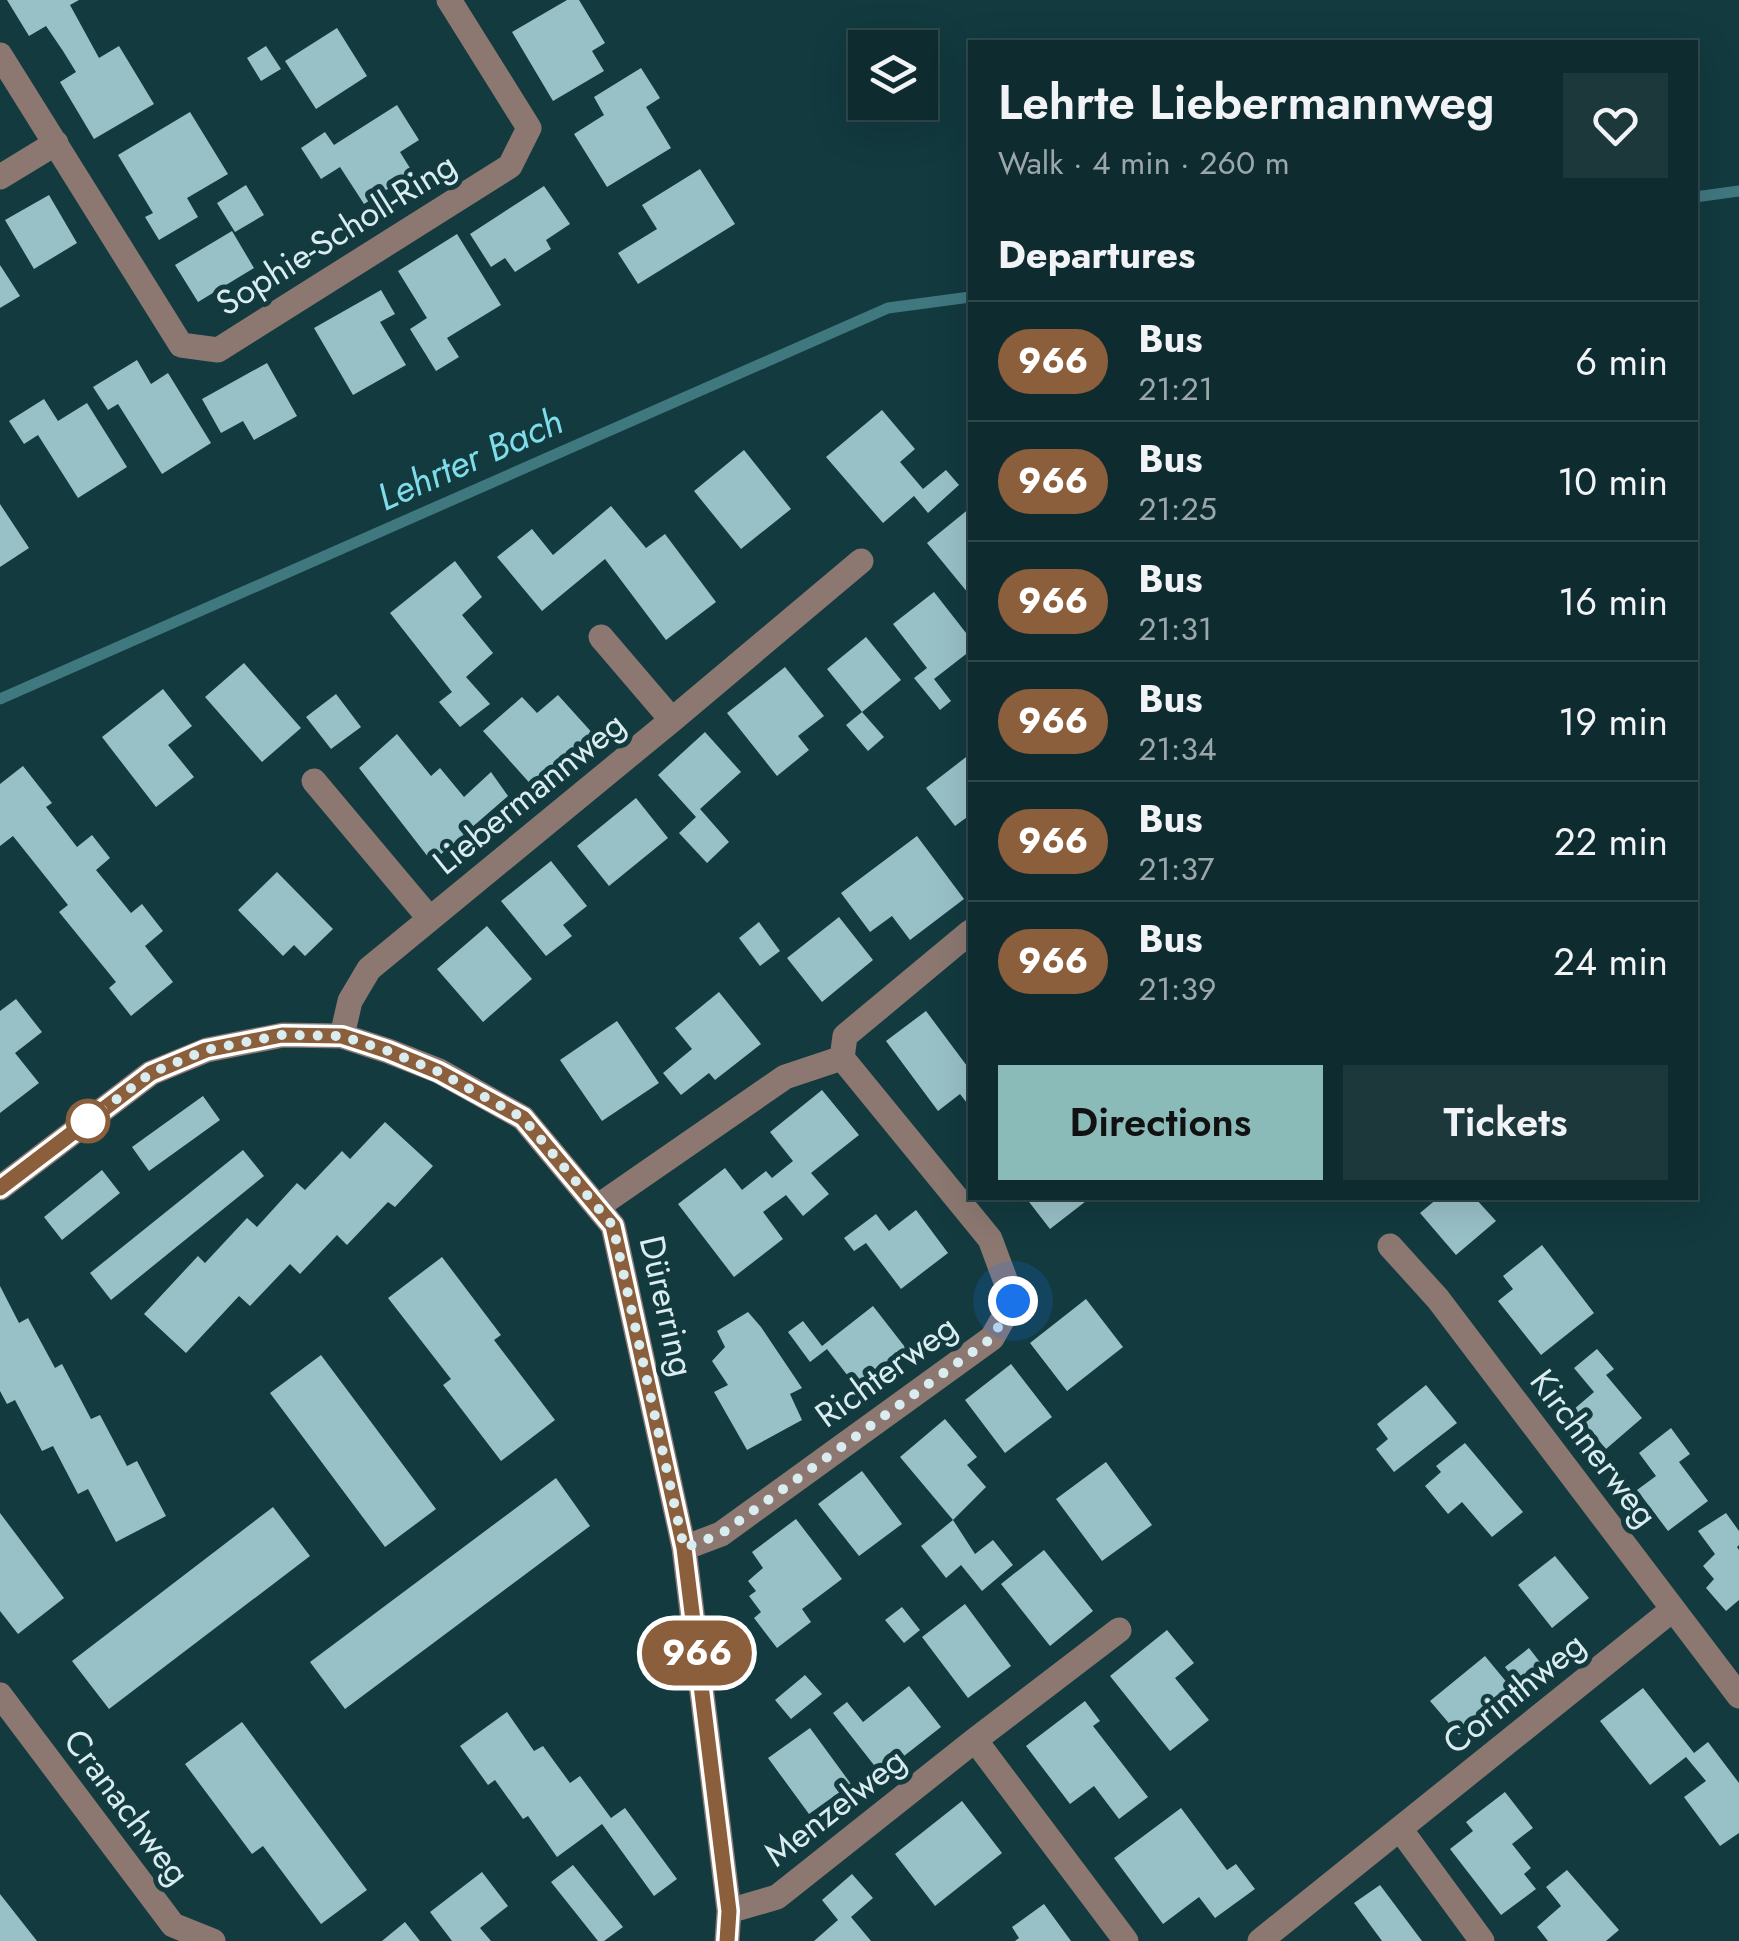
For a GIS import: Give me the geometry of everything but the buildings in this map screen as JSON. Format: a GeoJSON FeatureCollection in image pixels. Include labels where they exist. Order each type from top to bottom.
{"type":"FeatureCollection","features":[{"type":"Feature","properties":{"kind":"street","name":"Sophie-Scholl-Ring"},"geometry":{"type":"LineString","coordinates":[[0,55],[181,345],[218,350],[510,166],[528,128],[449,0]]}},
{"type":"Feature","properties":{"kind":"street"},"geometry":{"type":"LineString","coordinates":[[0,178],[56,143]]}},
{"type":"Feature","properties":{"kind":"street","name":"Liebermannweg"},"geometry":{"type":"LineString","coordinates":[[342,1036],[350,1001],[369,970],[861,561]]}},
{"type":"Feature","properties":{"kind":"street","name":"Liebermannweg"},"geometry":{"type":"LineString","coordinates":[[601,636],[672,720]]}},
{"type":"Feature","properties":{"kind":"street","name":"Liebermannweg"},"geometry":{"type":"LineString","coordinates":[[314,781],[430,919]]}},
{"type":"Feature","properties":{"kind":"street"},"geometry":{"type":"LineString","coordinates":[[597,1206],[785,1077],[842,1058],[844,1036],[968,934]]}},
{"type":"Feature","properties":{"kind":"street","name":"Dürerring"},"geometry":{"type":"LineString","coordinates":[[0,1188],[151,1073],[206,1050],[282,1035],[342,1036],[388,1051],[439,1072],[523,1118],[613,1226],[684,1548],[729,1911],[726,1941]]}},
{"type":"Feature","properties":{"kind":"street","name":"Richterweg"},"geometry":{"type":"LineString","coordinates":[[684,1548],[721,1534],[992,1338],[1013,1301],[990,1239],[842,1058]]}},
{"type":"Feature","properties":{"kind":"street","name":"Kirchnerweg"},"geometry":{"type":"LineString","coordinates":[[1390,1246],[1438,1298],[1739,1696]]}},
{"type":"Feature","properties":{"kind":"street","name":"Corinthweg"},"geometry":{"type":"LineString","coordinates":[[1260,1941],[1672,1610]]}},
{"type":"Feature","properties":{"kind":"street","name":"Menzelweg"},"geometry":{"type":"LineString","coordinates":[[729,1911],[777,1897],[1119,1630]]}},
{"type":"Feature","properties":{"kind":"street","name":"Cranachweg"},"geometry":{"type":"LineString","coordinates":[[0,1696],[173,1925],[213,1941]]}},
{"type":"Feature","properties":{"kind":"street"},"geometry":{"type":"LineString","coordinates":[[975,1740],[1126,1941]]}},
{"type":"Feature","properties":{"kind":"street"},"geometry":{"type":"LineString","coordinates":[[1400,1829],[1482,1941]]}},
{"type":"Feature","properties":{"kind":"waterway","name":"Lehrter Bach"},"geometry":{"type":"LineString","coordinates":[[1698,197],[1739,191]]}},
{"type":"Feature","properties":{"kind":"waterway","name":"Lehrter Bach"},"geometry":{"type":"LineString","coordinates":[[0,699],[888,308],[968,297]]}},
{"type":"Feature","properties":{"kind":"bus line","name":"966"},"geometry":{"type":"LineString","coordinates":[[0,1188],[151,1073],[206,1050],[282,1035],[342,1036],[388,1051],[439,1072],[523,1118],[613,1226],[684,1548],[729,1911],[727,1941]]}},
{"type":"Feature","properties":{"kind":"route"},"geometry":{"type":"LineString","coordinates":[[88,1121],[151,1073],[206,1050],[282,1035],[342,1036],[388,1051],[439,1072],[523,1118],[613,1226],[684,1548],[721,1534],[992,1338],[1013,1301]]}}]}
